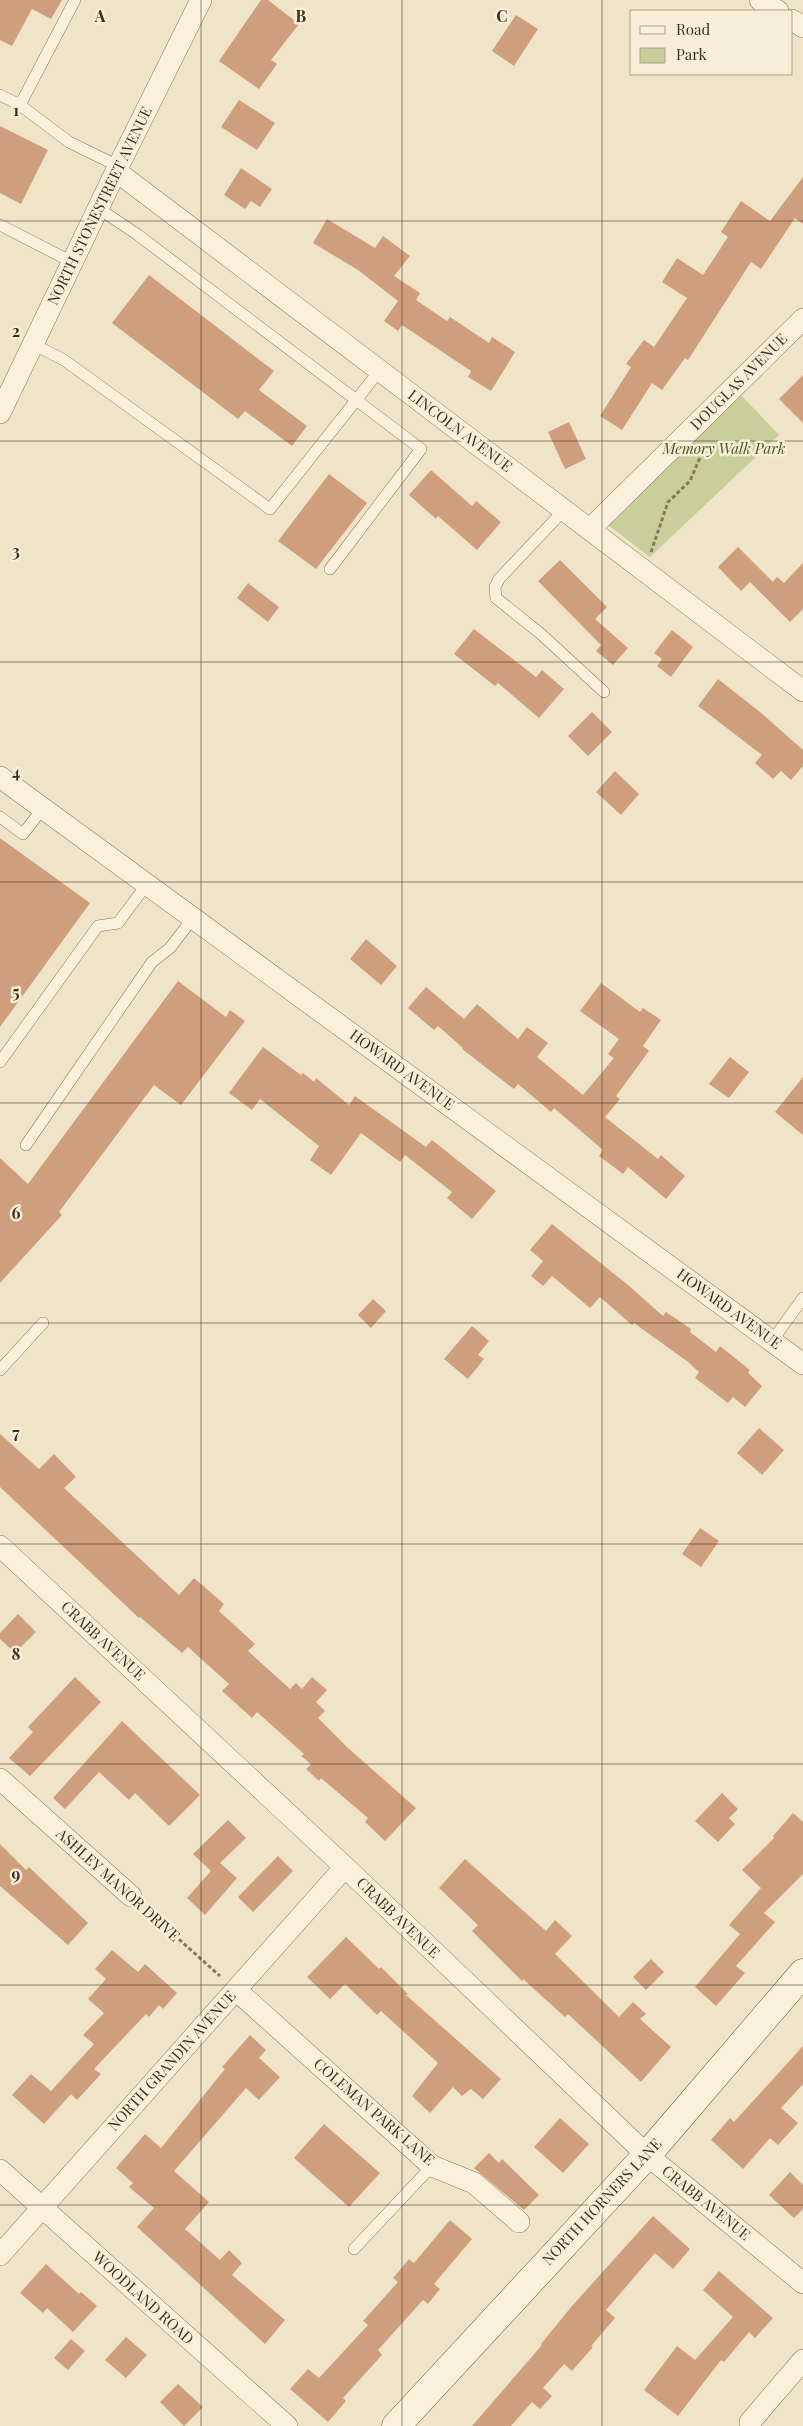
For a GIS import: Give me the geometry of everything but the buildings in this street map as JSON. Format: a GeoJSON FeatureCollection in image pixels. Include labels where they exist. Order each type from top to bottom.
{"type":"FeatureCollection","features":[{"type":"Feature","properties":{"kind":"street","name":"NORTH STONESTREET AVENUE"},"geometry":{"type":"LineString","coordinates":[[1,411],[117,168],[201,0]]}},
{"type":"Feature","properties":{"kind":"street"},"geometry":{"type":"LineString","coordinates":[[760,0],[776,10]]}},
{"type":"Feature","properties":{"kind":"street","name":"LINCOLN AVENUE"},"geometry":{"type":"LineString","coordinates":[[117,168],[803,691]]}},
{"type":"Feature","properties":{"kind":"street","name":"DOUGLAS AVENUE"},"geometry":{"type":"LineString","coordinates":[[590,529],[803,319]]}},
{"type":"Feature","properties":{"kind":"street","name":"HOWARD AVENUE"},"geometry":{"type":"LineString","coordinates":[[0,777],[803,1364]]}},
{"type":"Feature","properties":{"kind":"street","name":"CRABB AVENUE"},"geometry":{"type":"LineString","coordinates":[[2,1553],[345,1867],[647,2155],[803,2283]]}},
{"type":"Feature","properties":{"kind":"street","name":"ASHLEY MANOR DRIVE"},"geometry":{"type":"LineString","coordinates":[[0,1779],[131,1896]]}},
{"type":"Feature","properties":{"kind":"street","name":"NORTH GRANDIN AVENUE"},"geometry":{"type":"LineString","coordinates":[[0,2255],[345,1867]]}},
{"type":"Feature","properties":{"kind":"street","name":"NORTH HORNERS LANE"},"geometry":{"type":"LineString","coordinates":[[396,2426],[647,2155],[803,1973]]}},
{"type":"Feature","properties":{"kind":"street","name":"COLEMAN PARK LANE"},"geometry":{"type":"LineString","coordinates":[[236,1990],[432,2166],[474,2183],[519,2222]]}},
{"type":"Feature","properties":{"kind":"street","name":"WOODLAND ROAD"},"geometry":{"type":"LineString","coordinates":[[0,2170],[287,2426]]}},
{"type":"Feature","properties":{"kind":"street"},"geometry":{"type":"LineString","coordinates":[[750,2422],[803,2360]]}},
{"type":"Feature","properties":{"kind":"lane"},"geometry":{"type":"LineString","coordinates":[[20,104],[75,0]]}},
{"type":"Feature","properties":{"kind":"lane"},"geometry":{"type":"LineString","coordinates":[[0,94],[20,104],[69,142],[117,168]]}},
{"type":"Feature","properties":{"kind":"lane"},"geometry":{"type":"LineString","coordinates":[[98,208],[138,235],[421,449],[330,569]]}},
{"type":"Feature","properties":{"kind":"lane"},"geometry":{"type":"LineString","coordinates":[[0,225],[72,262]]}},
{"type":"Feature","properties":{"kind":"lane"},"geometry":{"type":"LineString","coordinates":[[33,344],[64,360],[270,509],[380,370]]}},
{"type":"Feature","properties":{"kind":"lane"},"geometry":{"type":"LineString","coordinates":[[564,510],[499,579],[496,587],[496,598],[541,634],[604,692]]}},
{"type":"Feature","properties":{"kind":"lane"},"geometry":{"type":"LineString","coordinates":[[0,817],[23,834],[43,808]]}},
{"type":"Feature","properties":{"kind":"lane"},"geometry":{"type":"LineString","coordinates":[[0,1062],[98,926],[118,923],[147,884]]}},
{"type":"Feature","properties":{"kind":"lane"},"geometry":{"type":"LineString","coordinates":[[26,1145],[152,962],[170,948],[193,918]]}},
{"type":"Feature","properties":{"kind":"lane"},"geometry":{"type":"LineString","coordinates":[[772,1341],[803,1298]]}},
{"type":"Feature","properties":{"kind":"lane"},"geometry":{"type":"LineString","coordinates":[[0,1370],[43,1323]]}},
{"type":"Feature","properties":{"kind":"lane"},"geometry":{"type":"LineString","coordinates":[[354,2249],[432,2166]]}},
{"type":"Feature","properties":{"kind":"path"},"geometry":{"type":"LineString","coordinates":[[650,555],[668,502],[690,481],[706,442]]}},
{"type":"Feature","properties":{"kind":"path","name":"ASHLEY MANOR DRIVE"},"geometry":{"type":"LineString","coordinates":[[131,1896],[236,1990]]}},
{"type":"Feature","properties":{"kind":"green space","name":"Memory Walk Park"},"geometry":{"type":"Polygon","coordinates":[[[740,394],[779,435],[650,557],[608,525],[740,394]]]}}]}
